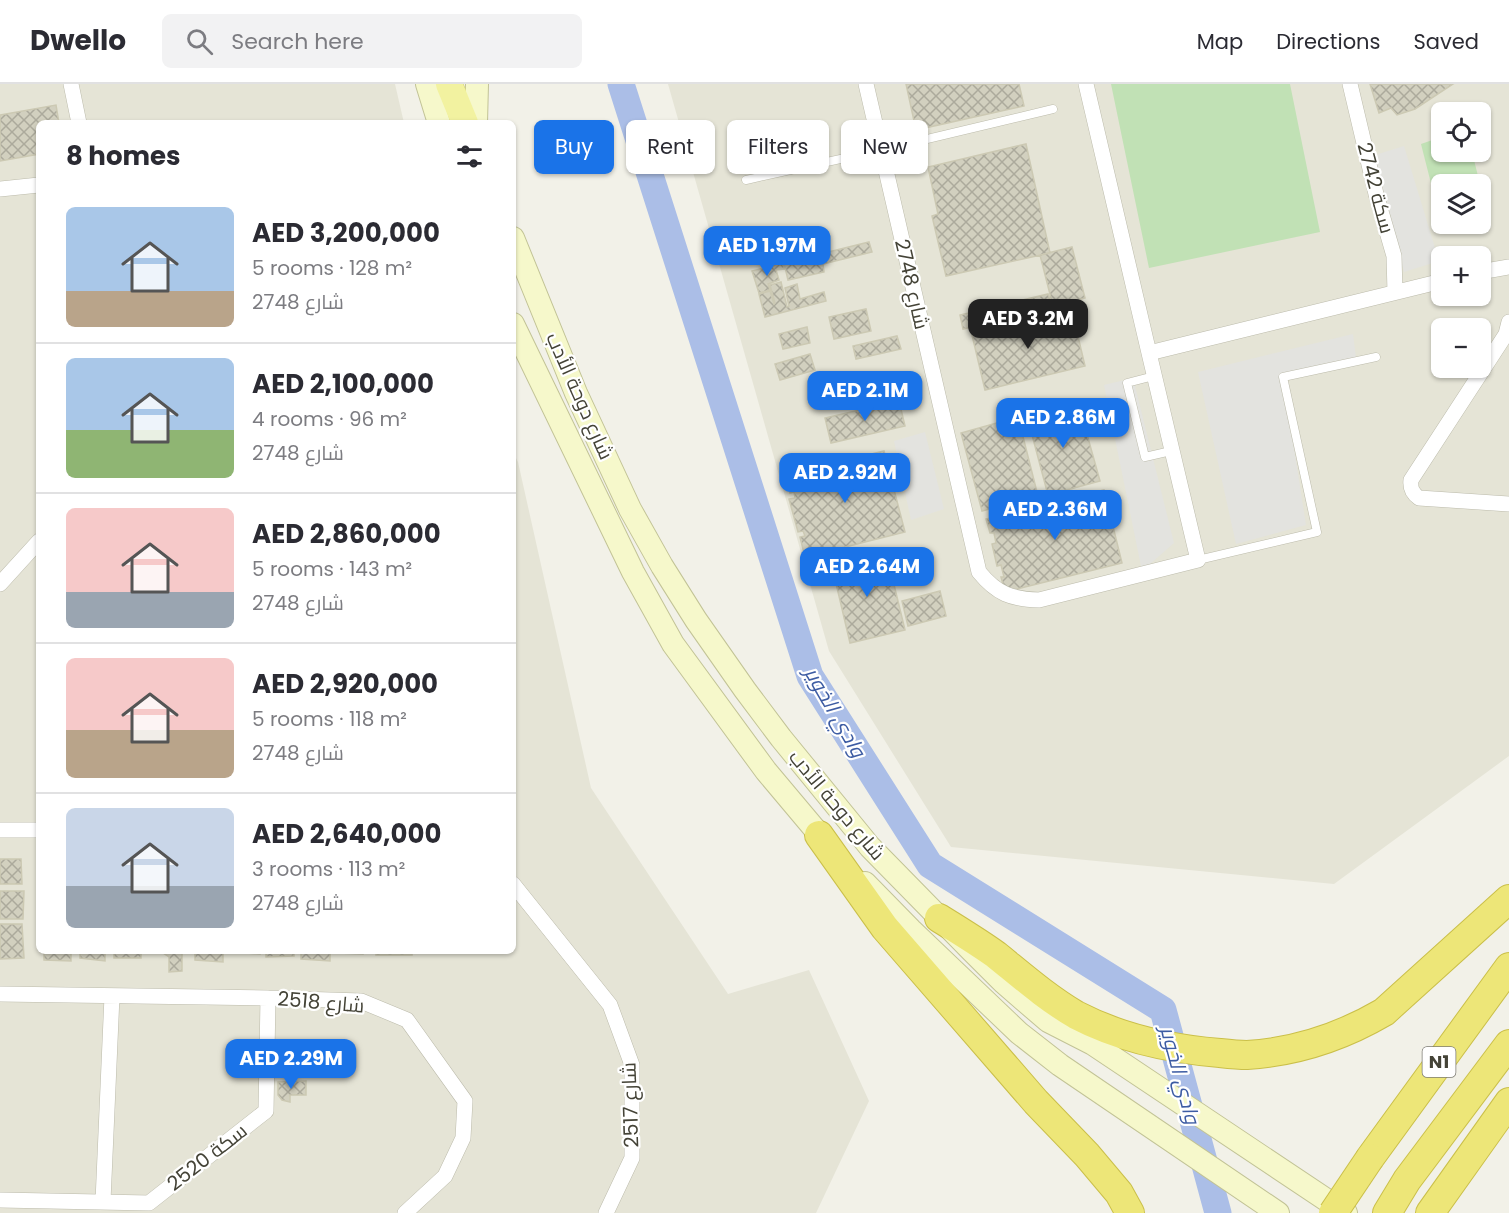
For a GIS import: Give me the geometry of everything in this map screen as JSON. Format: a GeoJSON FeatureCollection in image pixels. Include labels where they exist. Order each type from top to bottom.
{"type":"FeatureCollection","features":[{"type":"Feature","properties":{"kind":"highway"},"geometry":{"type":"LineString","coordinates":[[819,836],[885,928],[1036,1102],[1088,1155],[1119,1193],[1130,1213]]}},
{"type":"Feature","properties":{"kind":"highway"},"geometry":{"type":"LineString","coordinates":[[939,918],[993,953],[1048,998],[1101,1027],[1156,1044],[1198,1051],[1246,1055],[1287,1049],[1337,1035],[1362,1025],[1384,1012],[1509,899]]}},
{"type":"Feature","properties":{"kind":"highway","name":"N1"},"geometry":{"type":"LineString","coordinates":[[1333,1213],[1370,1158],[1509,968]]}},
{"type":"Feature","properties":{"kind":"highway","name":"N1"},"geometry":{"type":"LineString","coordinates":[[1387,1213],[1407,1180],[1509,1044]]}},
{"type":"Feature","properties":{"kind":"highway"},"geometry":{"type":"LineString","coordinates":[[1434,1207],[1509,1102]]}},
{"type":"Feature","properties":{"kind":"main road"},"geometry":{"type":"LineString","coordinates":[[427,84],[438,120]]}},
{"type":"Feature","properties":{"kind":"main road"},"geometry":{"type":"LineString","coordinates":[[449,84],[464,120]]}},
{"type":"Feature","properties":{"kind":"main road"},"geometry":{"type":"LineString","coordinates":[[476,120],[477,84]]}},
{"type":"Feature","properties":{"kind":"main road","name":"شارع دوحة الأدب"},"geometry":{"type":"LineString","coordinates":[[516,245],[576,393],[630,509],[662,566],[696,620],[781,738],[870,847],[1004,983],[1048,1021],[1093,1044],[1346,1213]]}},
{"type":"Feature","properties":{"kind":"main road","name":"شارع دوحة الأدب"},"geometry":{"type":"LineString","coordinates":[[516,330],[633,572],[673,644],[766,771],[819,836],[910,930],[1019,1033],[1059,1065],[1278,1213]]}},
{"type":"Feature","properties":{"kind":"street"},"geometry":{"type":"LineString","coordinates":[[71,84],[78,120]]}},
{"type":"Feature","properties":{"kind":"street","name":"شارع 2748"},"geometry":{"type":"LineString","coordinates":[[866,84],[874,120]]}},
{"type":"Feature","properties":{"kind":"street"},"geometry":{"type":"LineString","coordinates":[[1086,84],[1198,560]]}},
{"type":"Feature","properties":{"kind":"street","name":"سكة 2742"},"geometry":{"type":"LineString","coordinates":[[1350,84],[1376,194],[1394,256],[1395,292]]}},
{"type":"Feature","properties":{"kind":"street","name":"شارع 2748"},"geometry":{"type":"LineString","coordinates":[[887,174],[979,572],[992,587],[1017,599],[1039,600],[1198,560]]}},
{"type":"Feature","properties":{"kind":"street"},"geometry":{"type":"LineString","coordinates":[[0,189],[36,185]]}},
{"type":"Feature","properties":{"kind":"street"},"geometry":{"type":"LineString","coordinates":[[1491,270],[1509,267]]}},
{"type":"Feature","properties":{"kind":"street"},"geometry":{"type":"LineString","coordinates":[[1149,353],[1431,284]]}},
{"type":"Feature","properties":{"kind":"street"},"geometry":{"type":"LineString","coordinates":[[1508,330],[1411,480],[1413,493],[1419,498],[1509,504]]}},
{"type":"Feature","properties":{"kind":"street"},"geometry":{"type":"LineString","coordinates":[[0,584],[36,544]]}},
{"type":"Feature","properties":{"kind":"street"},"geometry":{"type":"LineString","coordinates":[[0,830],[36,830]]}},
{"type":"Feature","properties":{"kind":"street","name":"2517 شارع"},"geometry":{"type":"LineString","coordinates":[[516,889],[610,1005],[632,1065],[632,1158],[606,1213]]}},
{"type":"Feature","properties":{"kind":"street","name":"2518 شارع"},"geometry":{"type":"LineString","coordinates":[[0,994],[268,998],[361,1002],[407,1020],[465,1101],[463,1138],[445,1176],[405,1213]]}},
{"type":"Feature","properties":{"kind":"street"},"geometry":{"type":"LineString","coordinates":[[103,1201],[112,996]]}},
{"type":"Feature","properties":{"kind":"street","name":"سكة 2520"},"geometry":{"type":"LineString","coordinates":[[0,1200],[149,1203],[266,1111],[268,998]]}},
{"type":"Feature","properties":{"kind":"lane"},"geometry":{"type":"LineString","coordinates":[[928,139],[1053,109]]}},
{"type":"Feature","properties":{"kind":"lane"},"geometry":{"type":"LineString","coordinates":[[746,180],[841,159]]}},
{"type":"Feature","properties":{"kind":"lane"},"geometry":{"type":"LineString","coordinates":[[1198,560],[1317,532],[1283,377],[1376,357]]}},
{"type":"Feature","properties":{"kind":"lane"},"geometry":{"type":"LineString","coordinates":[[1154,376],[1127,383],[1145,457],[1171,451]]}},
{"type":"Feature","properties":{"kind":"shaded area"},"geometry":{"type":"Polygon","coordinates":[[[0,84],[395,84],[403,120],[36,120],[36,954],[516,954],[516,458],[591,788],[728,994],[809,970],[869,1101],[816,1213],[0,1213],[0,84]]]}},
{"type":"Feature","properties":{"kind":"shaded area"},"geometry":{"type":"Polygon","coordinates":[[[668,84],[1509,84],[1509,756],[1334,884],[951,847],[829,651],[694,174],[715,174],[715,120],[678,120],[668,84]]]}},
{"type":"Feature","properties":{"kind":"shaded area"},"geometry":{"type":"Polygon","coordinates":[[[1404,146],[1434,246],[1431,246],[1431,264],[1404,272],[1372,156],[1404,146]]]}},
{"type":"Feature","properties":{"kind":"shaded area"},"geometry":{"type":"Polygon","coordinates":[[[1353,334],[1357,366],[1283,377],[1306,525],[1236,544],[1198,372],[1353,334]]]}},
{"type":"Feature","properties":{"kind":"shaded area"},"geometry":{"type":"Polygon","coordinates":[[[1133,378],[1174,543],[1142,571],[1104,385],[1133,378]]]}},
{"type":"Feature","properties":{"kind":"shaded area"},"geometry":{"type":"Polygon","coordinates":[[[925,432],[944,509],[911,520],[894,441],[925,432]]]}},
{"type":"Feature","properties":{"kind":"green space"},"geometry":{"type":"Polygon","coordinates":[[[1111,84],[1290,84],[1320,232],[1149,268],[1111,84]]]}},
{"type":"Feature","properties":{"kind":"green space"},"geometry":{"type":"Polygon","coordinates":[[[1431,140],[1431,162],[1474,162],[1478,174],[1431,174],[1431,183],[1421,144],[1431,140]]]}},
{"type":"Feature","properties":{"kind":"building"},"geometry":{"type":"Polygon","coordinates":[[[906,84],[1019,84],[1024,106],[928,127],[928,120],[914,120],[906,84]]]}},
{"type":"Feature","properties":{"kind":"building"},"geometry":{"type":"Polygon","coordinates":[[[1370,84],[1453,84],[1415,109],[1397,115],[1391,108],[1379,113],[1370,84]]]}},
{"type":"Feature","properties":{"kind":"building"},"geometry":{"type":"Polygon","coordinates":[[[56,105],[58,120],[36,120],[36,155],[0,161],[0,115],[56,105]]]}},
{"type":"Feature","properties":{"kind":"building"},"geometry":{"type":"Polygon","coordinates":[[[1026,144],[1050,253],[946,276],[932,216],[938,214],[928,167],[1026,144]]]}},
{"type":"Feature","properties":{"kind":"building"},"geometry":{"type":"Polygon","coordinates":[[[869,242],[872,252],[823,264],[824,272],[788,280],[784,263],[869,242]]]}},
{"type":"Feature","properties":{"kind":"building"},"geometry":{"type":"Polygon","coordinates":[[[1072,247],[1085,298],[1053,306],[1040,255],[1072,247]]]}},
{"type":"Feature","properties":{"kind":"building"},"geometry":{"type":"Polygon","coordinates":[[[783,263],[784,269],[776,270],[779,280],[768,284],[770,290],[759,293],[752,271],[783,263]]]}},
{"type":"Feature","properties":{"kind":"building"},"geometry":{"type":"Polygon","coordinates":[[[781,282],[787,307],[789,306],[785,288],[797,284],[800,299],[824,292],[826,301],[765,317],[759,294],[770,291],[774,304],[770,285],[781,282]]]}},
{"type":"Feature","properties":{"kind":"building"},"geometry":{"type":"Polygon","coordinates":[[[1048,294],[1052,309],[963,329],[960,315],[1048,294]]]}},
{"type":"Feature","properties":{"kind":"building"},"geometry":{"type":"Polygon","coordinates":[[[866,309],[871,331],[834,339],[829,317],[866,309]]]}},
{"type":"Feature","properties":{"kind":"building"},"geometry":{"type":"Polygon","coordinates":[[[1072,311],[1085,366],[985,390],[972,335],[1072,311]]]}},
{"type":"Feature","properties":{"kind":"building"},"geometry":{"type":"Polygon","coordinates":[[[807,327],[810,343],[783,349],[779,334],[807,327]]]}},
{"type":"Feature","properties":{"kind":"building"},"geometry":{"type":"Polygon","coordinates":[[[897,336],[901,349],[856,359],[853,346],[897,336]]]}},
{"type":"Feature","properties":{"kind":"building"},"geometry":{"type":"Polygon","coordinates":[[[810,354],[815,370],[780,380],[775,364],[810,354]]]}},
{"type":"Feature","properties":{"kind":"building"},"geometry":{"type":"Polygon","coordinates":[[[899,401],[905,426],[831,443],[825,418],[899,401]]]}},
{"type":"Feature","properties":{"kind":"building"},"geometry":{"type":"Polygon","coordinates":[[[1078,402],[1100,481],[1048,495],[1027,416],[1078,402]]]}},
{"type":"Feature","properties":{"kind":"building"},"geometry":{"type":"Polygon","coordinates":[[[1018,417],[1038,496],[982,511],[961,433],[1018,417]]]}},
{"type":"Feature","properties":{"kind":"building"},"geometry":{"type":"Polygon","coordinates":[[[884,451],[905,532],[805,557],[800,537],[805,536],[803,531],[798,532],[789,499],[795,498],[794,492],[790,493],[786,475],[884,451]]]}},
{"type":"Feature","properties":{"kind":"building"},"geometry":{"type":"Polygon","coordinates":[[[1104,490],[1122,563],[1005,592],[1001,565],[997,566],[992,544],[996,543],[994,533],[990,533],[986,519],[1104,490]]]}},
{"type":"Feature","properties":{"kind":"building"},"geometry":{"type":"Polygon","coordinates":[[[867,553],[869,565],[888,560],[905,630],[850,643],[831,562],[867,553]]]}},
{"type":"Feature","properties":{"kind":"building"},"geometry":{"type":"Polygon","coordinates":[[[940,591],[946,616],[908,626],[902,601],[940,591]]]}},
{"type":"Feature","properties":{"kind":"building"},"geometry":{"type":"Polygon","coordinates":[[[0,859],[21,859],[22,884],[0,884],[0,859]]]}},
{"type":"Feature","properties":{"kind":"building"},"geometry":{"type":"Polygon","coordinates":[[[0,891],[24,891],[23,919],[0,919],[0,891]]]}},
{"type":"Feature","properties":{"kind":"building"},"geometry":{"type":"Polygon","coordinates":[[[0,924],[22,924],[24,958],[0,959],[0,924]]]}},
{"type":"Feature","properties":{"kind":"building"},"geometry":{"type":"Polygon","coordinates":[[[44,954],[71,954],[71,961],[44,960],[44,954]]]}},
{"type":"Feature","properties":{"kind":"building"},"geometry":{"type":"Polygon","coordinates":[[[80,954],[105,954],[105,961],[80,958],[80,954]]]}},
{"type":"Feature","properties":{"kind":"building"},"geometry":{"type":"Polygon","coordinates":[[[114,954],[141,954],[141,958],[114,958],[114,954]]]}},
{"type":"Feature","properties":{"kind":"building"},"geometry":{"type":"Polygon","coordinates":[[[164,954],[182,954],[182,971],[169,972],[169,957],[164,954]]]}},
{"type":"Feature","properties":{"kind":"building"},"geometry":{"type":"Polygon","coordinates":[[[195,954],[223,954],[223,962],[195,960],[195,954]]]}},
{"type":"Feature","properties":{"kind":"building"},"geometry":{"type":"Polygon","coordinates":[[[266,954],[294,954],[294,956],[266,957],[266,954]]]}},
{"type":"Feature","properties":{"kind":"building"},"geometry":{"type":"Polygon","coordinates":[[[301,954],[330,954],[330,961],[301,959],[301,954]]]}},
{"type":"Feature","properties":{"kind":"building"},"geometry":{"type":"Polygon","coordinates":[[[376,954],[412,954],[412,955],[376,954]]]}},
{"type":"Feature","properties":{"kind":"building"},"geometry":{"type":"Polygon","coordinates":[[[306,1081],[306,1095],[290,1095],[290,1102],[282,1100],[278,1095],[278,1082],[306,1081]]]}},
{"type":"Feature","properties":{"kind":"waterway","name":"وادي الخوير"},"geometry":{"type":"LineString","coordinates":[[621,84],[810,676],[930,865],[1163,1010],[1218,1213]]}}]}
